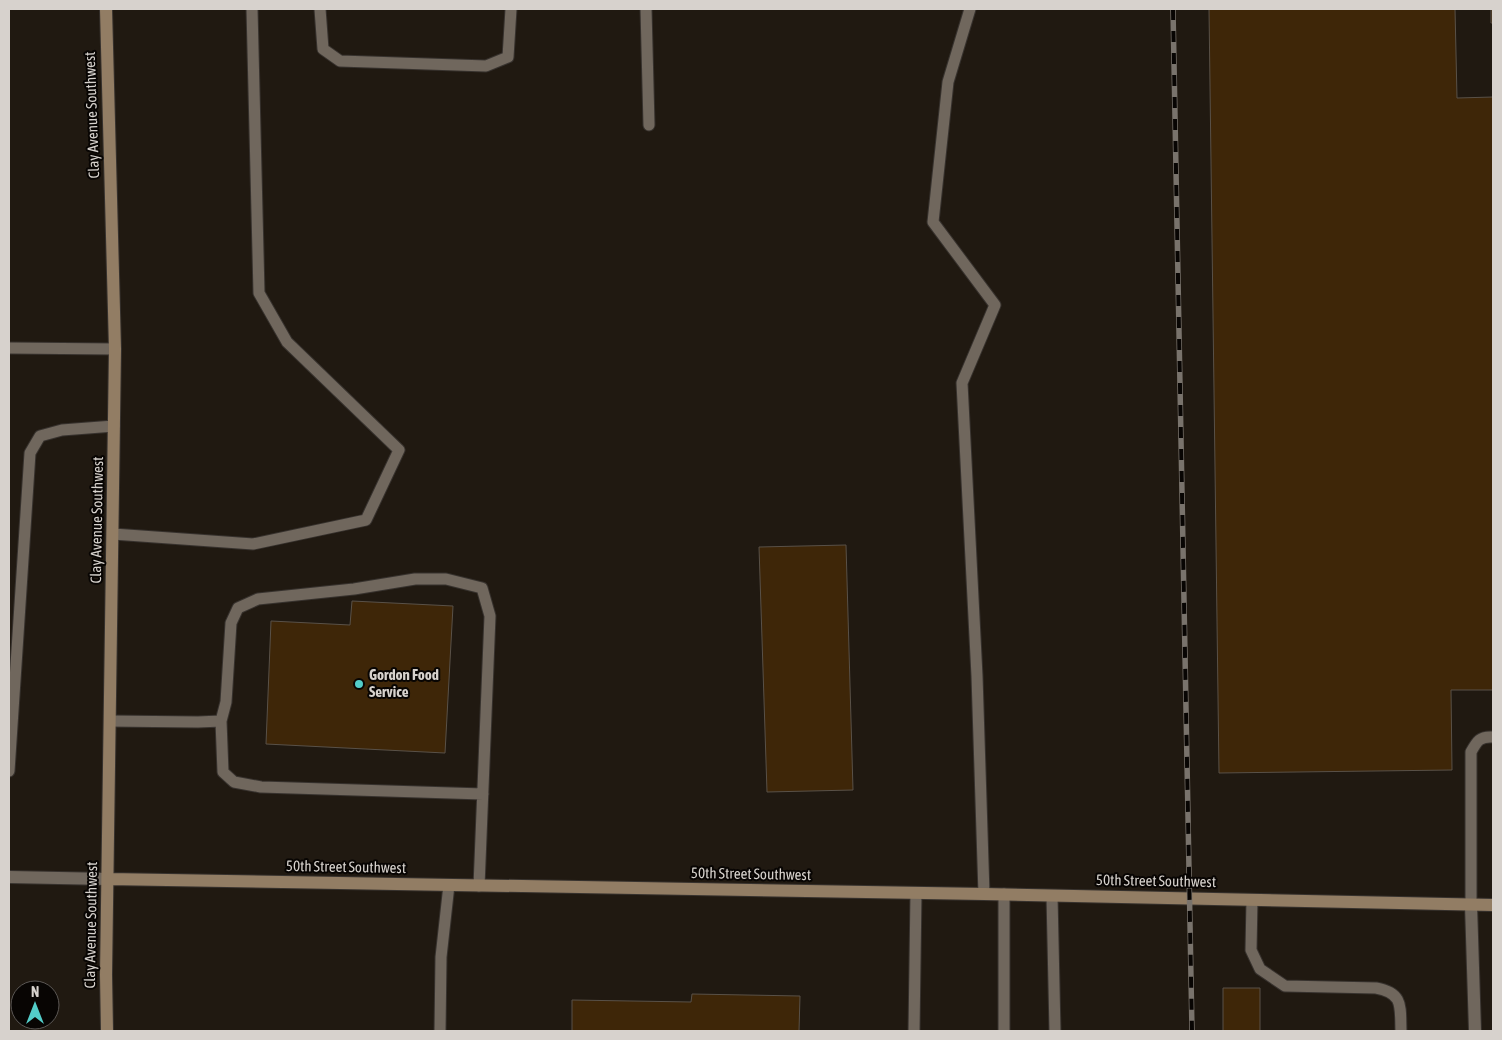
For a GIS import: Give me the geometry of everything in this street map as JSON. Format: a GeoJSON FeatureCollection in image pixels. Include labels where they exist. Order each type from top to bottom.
{"type":"FeatureCollection","features":[{"type":"Feature","properties":{"kind":"street","name":"Clay Avenue Southwest"},"geometry":{"type":"LineString","coordinates":[[106,9],[115,349],[106,975],[107,1031]]}},
{"type":"Feature","properties":{"kind":"street","name":"50th Street Southwest"},"geometry":{"type":"LineString","coordinates":[[9,877],[1004,894],[1493,905]]}},
{"type":"Feature","properties":{"kind":"street"},"geometry":{"type":"LineString","coordinates":[[1471,905],[1475,1031]]}},
{"type":"Feature","properties":{"kind":"lane"},"geometry":{"type":"LineString","coordinates":[[113,534],[253,544],[366,520],[399,450],[287,342],[259,293],[252,9]]}},
{"type":"Feature","properties":{"kind":"lane"},"geometry":{"type":"LineString","coordinates":[[320,9],[323,49],[340,61],[486,66],[508,57],[511,9]]}},
{"type":"Feature","properties":{"kind":"lane"},"geometry":{"type":"LineString","coordinates":[[646,9],[650,125]]}},
{"type":"Feature","properties":{"kind":"lane"},"geometry":{"type":"LineString","coordinates":[[970,9],[948,82],[933,222],[995,305],[962,383],[977,676],[984,894]]}},
{"type":"Feature","properties":{"kind":"lane"},"geometry":{"type":"LineString","coordinates":[[9,348],[115,349]]}},
{"type":"Feature","properties":{"kind":"lane"},"geometry":{"type":"LineString","coordinates":[[9,771],[30,453],[40,436],[62,430],[114,426]]}},
{"type":"Feature","properties":{"kind":"lane"},"geometry":{"type":"LineString","coordinates":[[479,886],[483,794],[490,616],[482,588],[446,579],[415,579],[354,589],[258,599],[238,608],[231,623],[226,702],[222,721],[223,772],[234,782],[261,787],[483,794]]}},
{"type":"Feature","properties":{"kind":"lane"},"geometry":{"type":"LineString","coordinates":[[110,721],[222,721]]}},
{"type":"Feature","properties":{"kind":"lane"},"geometry":{"type":"LineString","coordinates":[[1471,905],[1471,752],[1476,742],[1484,736],[1493,737]]}},
{"type":"Feature","properties":{"kind":"lane"},"geometry":{"type":"LineString","coordinates":[[440,1031],[441,957],[449,885]]}},
{"type":"Feature","properties":{"kind":"lane"},"geometry":{"type":"LineString","coordinates":[[914,1031],[916,893]]}},
{"type":"Feature","properties":{"kind":"lane"},"geometry":{"type":"LineString","coordinates":[[1004,894],[1004,1031]]}},
{"type":"Feature","properties":{"kind":"lane"},"geometry":{"type":"LineString","coordinates":[[1052,896],[1055,1031]]}},
{"type":"Feature","properties":{"kind":"lane"},"geometry":{"type":"LineString","coordinates":[[1252,900],[1251,950],[1260,969],[1285,986],[1389,990],[1398,998],[1401,1031]]}},
{"type":"Feature","properties":{"kind":"building"},"geometry":{"type":"Polygon","coordinates":[[[1209,9],[1455,9],[1457,98],[1493,97],[1493,690],[1451,690],[1452,770],[1219,773],[1209,9]]]}},
{"type":"Feature","properties":{"kind":"building"},"geometry":{"type":"Polygon","coordinates":[[[1491,9],[1493,9],[1493,23],[1491,23],[1491,9]]]}},
{"type":"Feature","properties":{"kind":"building"},"geometry":{"type":"Polygon","coordinates":[[[846,545],[853,790],[767,792],[759,547],[846,545]]]}},
{"type":"Feature","properties":{"kind":"building","name":"Gordon Food Service"},"geometry":{"type":"Polygon","coordinates":[[[352,601],[453,606],[445,753],[266,744],[271,621],[350,625],[352,601]]]}},
{"type":"Feature","properties":{"kind":"building"},"geometry":{"type":"Polygon","coordinates":[[[1223,988],[1260,988],[1260,1031],[1223,1031],[1223,988]]]}},
{"type":"Feature","properties":{"kind":"building"},"geometry":{"type":"Polygon","coordinates":[[[692,994],[800,996],[799,1031],[572,1031],[572,1000],[691,1002],[692,994]]]}},
{"type":"Feature","properties":{"kind":"railway"},"geometry":{"type":"LineString","coordinates":[[1173,9],[1192,1031]]}},
{"type":"Feature","properties":{"kind":"place","name":"Gordon Food Service"},"geometry":{"type":"Point","coordinates":[359,684]}}]}
